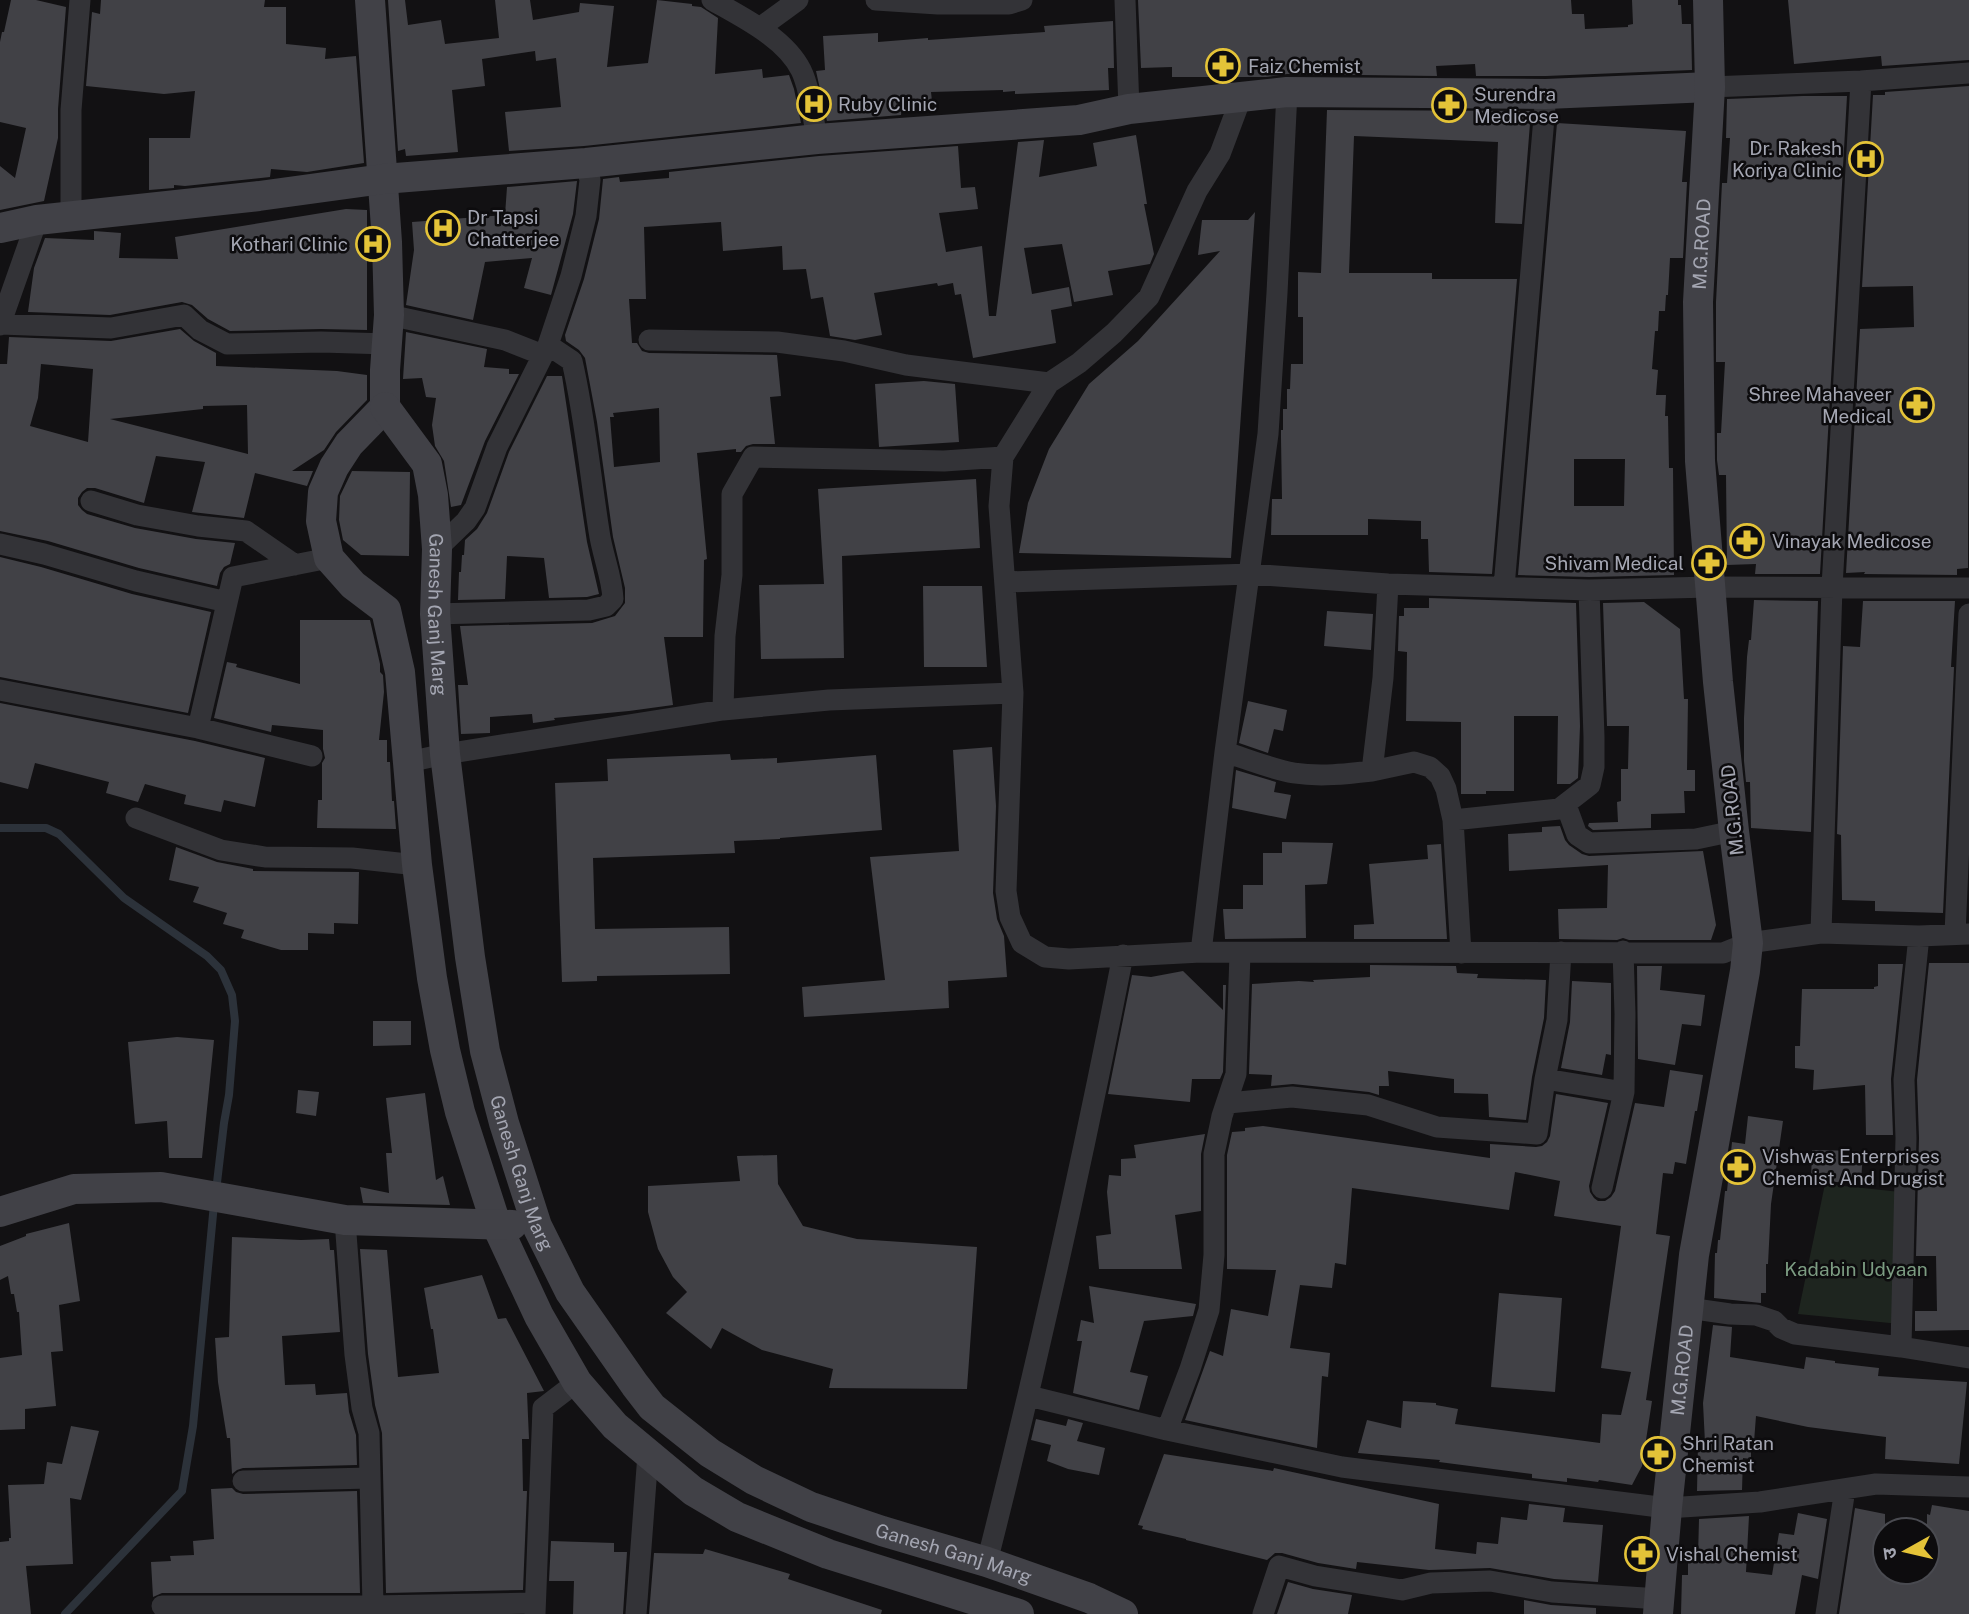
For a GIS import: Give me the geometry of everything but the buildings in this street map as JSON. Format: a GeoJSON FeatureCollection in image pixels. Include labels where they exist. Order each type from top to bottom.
{"type":"FeatureCollection","features":[{"type":"Feature","properties":{"kind":"main road"},"geometry":{"type":"LineString","coordinates":[[370,0],[383,179],[388,330],[385,407],[349,444],[334,467],[323,492],[321,521],[329,558],[353,584],[386,610],[400,672],[417,865],[432,978],[460,1112],[496,1224],[539,1316],[577,1382],[615,1426],[693,1491],[737,1517],[828,1554],[987,1610],[1019,1614]]}},
{"type":"Feature","properties":{"kind":"main road","name":"M.G.ROAD"},"geometry":{"type":"LineString","coordinates":[[1659,1606],[1694,1255],[1748,943],[1734,831],[1700,461],[1698,302],[1710,87],[1708,0]]}},
{"type":"Feature","properties":{"kind":"main road"},"geometry":{"type":"LineString","coordinates":[[0,228],[37,220],[259,196],[383,179],[586,163],[817,139],[1079,120],[1129,109],[1287,92],[1546,94],[1710,87]]}},
{"type":"Feature","properties":{"kind":"main road","name":"Ganesh Ganj Marg"},"geometry":{"type":"LineString","coordinates":[[385,407],[427,464],[433,495],[437,550],[435,614],[445,754],[470,957],[485,1051],[504,1123],[537,1226],[570,1292],[652,1407],[709,1453],[754,1480],[811,1507],[987,1562],[1089,1598],[1123,1614]]}},
{"type":"Feature","properties":{"kind":"main road"},"geometry":{"type":"LineString","coordinates":[[0,1212],[74,1189],[162,1186],[345,1220],[537,1226]]}},
{"type":"Feature","properties":{"kind":"street"},"geometry":{"type":"LineString","coordinates":[[71,216],[71,110],[80,0]]}},
{"type":"Feature","properties":{"kind":"street"},"geometry":{"type":"LineString","coordinates":[[712,0],[761,27],[789,53],[802,71],[817,139]]}},
{"type":"Feature","properties":{"kind":"street"},"geometry":{"type":"LineString","coordinates":[[876,0],[938,4],[1009,4],[1021,0]]}},
{"type":"Feature","properties":{"kind":"street"},"geometry":{"type":"LineString","coordinates":[[1125,0],[1129,109]]}},
{"type":"Feature","properties":{"kind":"street"},"geometry":{"type":"LineString","coordinates":[[761,27],[795,1]]}},
{"type":"Feature","properties":{"kind":"street"},"geometry":{"type":"LineString","coordinates":[[1710,87],[1969,74]]}},
{"type":"Feature","properties":{"kind":"street"},"geometry":{"type":"LineString","coordinates":[[1821,933],[1832,587],[1861,81]]}},
{"type":"Feature","properties":{"kind":"street"},"geometry":{"type":"LineString","coordinates":[[1201,952],[1268,434],[1287,92]]}},
{"type":"Feature","properties":{"kind":"street"},"geometry":{"type":"LineString","coordinates":[[1504,587],[1546,94]]}},
{"type":"Feature","properties":{"kind":"street"},"geometry":{"type":"LineString","coordinates":[[1241,98],[1220,154],[1197,191],[1149,296],[1114,333],[1079,363],[1049,383],[1003,457],[999,506],[1013,694],[1006,891],[1010,917],[1022,943],[1045,957],[1069,959],[1201,952],[1723,953],[1748,943],[1821,933],[1919,936],[1962,934],[1969,614]]}},
{"type":"Feature","properties":{"kind":"street"},"geometry":{"type":"LineString","coordinates":[[437,550],[475,508],[498,447],[545,350],[571,276],[586,216],[590,180],[586,163]]}},
{"type":"Feature","properties":{"kind":"street"},"geometry":{"type":"LineString","coordinates":[[37,220],[0,324],[111,327],[184,315],[200,330],[227,344],[321,342],[388,330],[505,341],[545,350],[572,361],[585,426],[600,538],[612,585],[612,599],[606,606],[589,610],[435,614]]}},
{"type":"Feature","properties":{"kind":"street"},"geometry":{"type":"LineString","coordinates":[[649,340],[777,342],[844,351],[906,365],[1049,383]]}},
{"type":"Feature","properties":{"kind":"street"},"geometry":{"type":"LineString","coordinates":[[723,710],[725,636],[732,575],[732,495],[753,457],[944,461],[1003,457]]}},
{"type":"Feature","properties":{"kind":"street"},"geometry":{"type":"LineString","coordinates":[[91,500],[149,517],[246,531],[295,565]]}},
{"type":"Feature","properties":{"kind":"street"},"geometry":{"type":"LineString","coordinates":[[0,544],[136,581],[227,602]]}},
{"type":"Feature","properties":{"kind":"street"},"geometry":{"type":"LineString","coordinates":[[198,728],[233,577],[329,558]]}},
{"type":"Feature","properties":{"kind":"street"},"geometry":{"type":"LineString","coordinates":[[1005,582],[1250,575],[1388,584],[1590,590],[1710,587],[1969,588]]}},
{"type":"Feature","properties":{"kind":"street"},"geometry":{"type":"LineString","coordinates":[[1372,771],[1383,678],[1388,584]]}},
{"type":"Feature","properties":{"kind":"street"},"geometry":{"type":"LineString","coordinates":[[1453,820],[1559,809],[1590,785],[1594,767],[1590,590]]}},
{"type":"Feature","properties":{"kind":"street"},"geometry":{"type":"LineString","coordinates":[[0,690],[198,728],[312,757]]}},
{"type":"Feature","properties":{"kind":"street"},"geometry":{"type":"LineString","coordinates":[[408,762],[723,710],[829,700],[1013,694]]}},
{"type":"Feature","properties":{"kind":"street"},"geometry":{"type":"LineString","coordinates":[[1225,752],[1292,773],[1315,775],[1342,775],[1414,762],[1430,767],[1440,776],[1446,789],[1453,820],[1461,953]]}},
{"type":"Feature","properties":{"kind":"street"},"geometry":{"type":"LineString","coordinates":[[1566,805],[1577,835],[1589,843],[1696,839],[1734,831]]}},
{"type":"Feature","properties":{"kind":"street"},"geometry":{"type":"LineString","coordinates":[[136,818],[221,850],[265,857],[352,858],[417,865]]}},
{"type":"Feature","properties":{"kind":"street"},"geometry":{"type":"LineString","coordinates":[[1901,1347],[1906,1138],[1904,1080],[1919,936]]}},
{"type":"Feature","properties":{"kind":"street"},"geometry":{"type":"LineString","coordinates":[[1602,1188],[1623,1092],[1623,951]]}},
{"type":"Feature","properties":{"kind":"street"},"geometry":{"type":"LineString","coordinates":[[1228,1103],[1305,1098],[1368,1105],[1437,1126],[1538,1134],[1545,1079],[1557,1020],[1561,952]]}},
{"type":"Feature","properties":{"kind":"street"},"geometry":{"type":"LineString","coordinates":[[1167,1430],[1209,1310],[1214,1255],[1214,1154],[1222,1116],[1236,1074],[1240,953]]}},
{"type":"Feature","properties":{"kind":"street"},"geometry":{"type":"LineString","coordinates":[[987,1562],[1029,1396],[1085,1148],[1123,955]]}},
{"type":"Feature","properties":{"kind":"street"},"geometry":{"type":"LineString","coordinates":[[1545,1079],[1623,1092]]}},
{"type":"Feature","properties":{"kind":"street"},"geometry":{"type":"LineString","coordinates":[[345,1220],[355,1355],[362,1408],[369,1433],[373,1606]]}},
{"type":"Feature","properties":{"kind":"street"},"geometry":{"type":"LineString","coordinates":[[1688,1308],[1756,1315],[1774,1321],[1781,1328],[1795,1334],[1969,1358]]}},
{"type":"Feature","properties":{"kind":"street"},"geometry":{"type":"LineString","coordinates":[[162,1606],[535,1609],[543,1408],[577,1382]]}},
{"type":"Feature","properties":{"kind":"street"},"geometry":{"type":"LineString","coordinates":[[1029,1396],[1167,1430],[1342,1467],[1667,1507],[1760,1502],[1876,1484],[1969,1487]]}},
{"type":"Feature","properties":{"kind":"street"},"geometry":{"type":"LineString","coordinates":[[636,1614],[648,1454]]}},
{"type":"Feature","properties":{"kind":"street"},"geometry":{"type":"LineString","coordinates":[[243,1481],[370,1478]]}},
{"type":"Feature","properties":{"kind":"street"},"geometry":{"type":"LineString","coordinates":[[1826,1614],[1845,1489]]}},
{"type":"Feature","properties":{"kind":"street"},"geometry":{"type":"LineString","coordinates":[[1263,1614],[1279,1566],[1315,1576],[1402,1590],[1431,1583],[1490,1581],[1659,1606]]}},
{"type":"Feature","properties":{"kind":"green space","name":"Kadabin Udyaan"},"geometry":{"type":"Polygon","coordinates":[[[1825,1184],[1910,1193],[1900,1324],[1798,1314],[1825,1184]]]}},
{"type":"Feature","properties":{"kind":"waterway"},"geometry":{"type":"LineString","coordinates":[[0,828],[46,828],[59,834],[124,898],[207,956],[221,970],[232,995],[235,1021],[229,1095],[216,1191]]}},
{"type":"Feature","properties":{"kind":"waterway"},"geometry":{"type":"LineString","coordinates":[[65,1614],[182,1491],[193,1426],[214,1204]]}},
{"type":"Feature","properties":{"kind":"place","name":"Faiz Chemist"},"geometry":{"type":"Point","coordinates":[1223,66]}},
{"type":"Feature","properties":{"kind":"place","name":"Ruby Clinic"},"geometry":{"type":"Point","coordinates":[814,104]}},
{"type":"Feature","properties":{"kind":"place","name":"Surendra Medicose"},"geometry":{"type":"Point","coordinates":[1449,105]}},
{"type":"Feature","properties":{"kind":"place","name":"Dr. Rakesh Koriya Clinic"},"geometry":{"type":"Point","coordinates":[1866,159]}},
{"type":"Feature","properties":{"kind":"place","name":"Dr Tapsi Chatterjee"},"geometry":{"type":"Point","coordinates":[443,228]}},
{"type":"Feature","properties":{"kind":"place","name":"Kothari Clinic"},"geometry":{"type":"Point","coordinates":[373,244]}},
{"type":"Feature","properties":{"kind":"place","name":"Shree Mahaveer Medical"},"geometry":{"type":"Point","coordinates":[1917,405]}},
{"type":"Feature","properties":{"kind":"place","name":"Vinayak Medicose"},"geometry":{"type":"Point","coordinates":[1747,541]}},
{"type":"Feature","properties":{"kind":"place","name":"Shivam Medical"},"geometry":{"type":"Point","coordinates":[1709,563]}},
{"type":"Feature","properties":{"kind":"place","name":"Vishwas Enterprises Chemist And Drugist"},"geometry":{"type":"Point","coordinates":[1738,1167]}},
{"type":"Feature","properties":{"kind":"place","name":"Shri Ratan Chemist"},"geometry":{"type":"Point","coordinates":[1658,1454]}},
{"type":"Feature","properties":{"kind":"place","name":"Vishal Chemist"},"geometry":{"type":"Point","coordinates":[1642,1554]}}]}
